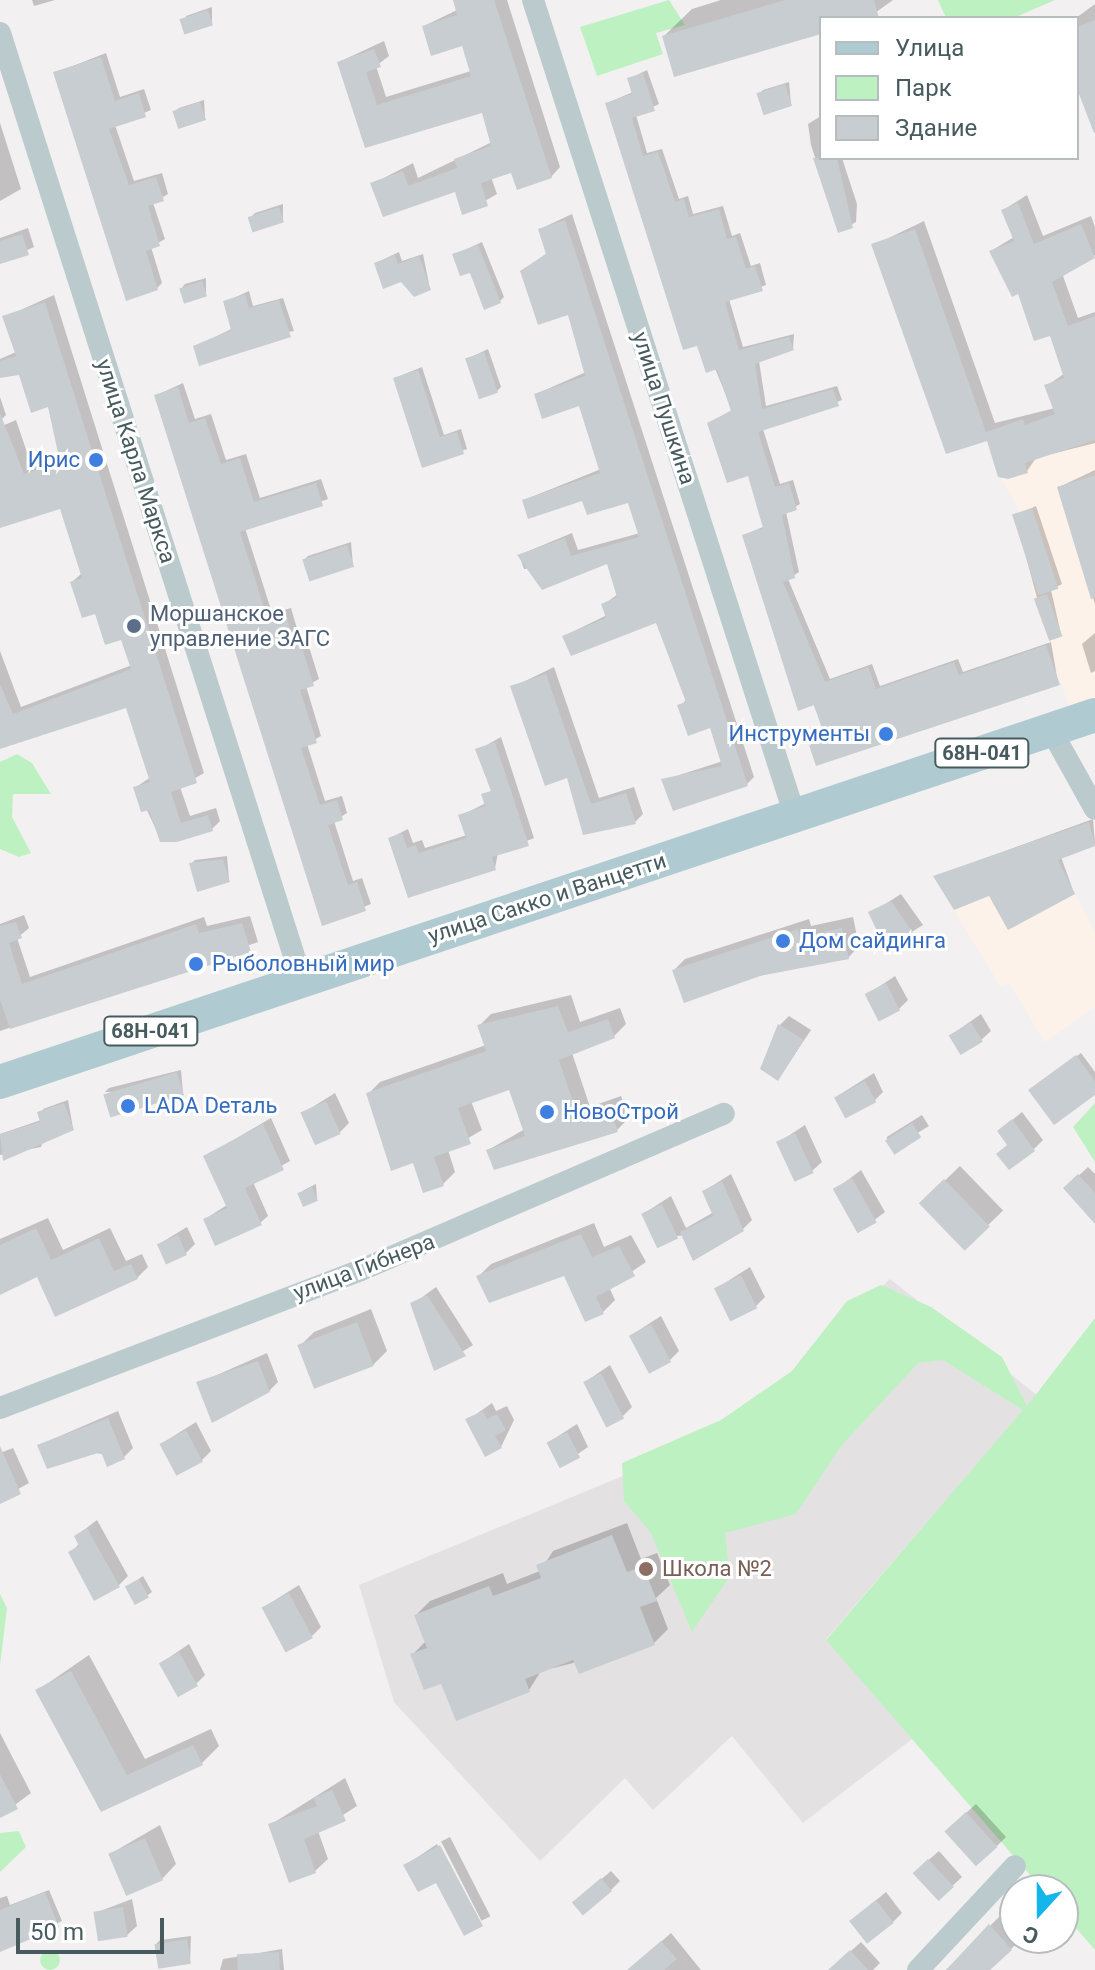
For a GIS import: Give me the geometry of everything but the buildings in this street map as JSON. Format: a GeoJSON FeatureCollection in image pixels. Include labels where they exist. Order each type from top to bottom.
{"type":"FeatureCollection","features":[{"type":"Feature","properties":{"kind":"main road","name":"улица Сакко и Ванцетти"},"geometry":{"type":"LineString","coordinates":[[0,1082],[1095,715]]}},
{"type":"Feature","properties":{"kind":"street","name":"улица Пушкина"},"geometry":{"type":"LineString","coordinates":[[533,0],[795,816]]}},
{"type":"Feature","properties":{"kind":"street","name":"улица Карла Маркса"},"geometry":{"type":"LineString","coordinates":[[0,33],[302,981]]}},
{"type":"Feature","properties":{"kind":"street"},"geometry":{"type":"LineString","coordinates":[[1051,730],[1095,809]]}},
{"type":"Feature","properties":{"kind":"street","name":"улица Гибнера"},"geometry":{"type":"LineString","coordinates":[[0,1408],[361,1270],[724,1114]]}},
{"type":"Feature","properties":{"kind":"street"},"geometry":{"type":"LineString","coordinates":[[918,1970],[1015,1866]]}},
{"type":"Feature","properties":{"kind":"shaded area"},"geometry":{"type":"Polygon","coordinates":[[[1095,416],[1095,702],[1070,710],[1034,597],[1020,512],[993,462],[1095,416]]]}},
{"type":"Feature","properties":{"kind":"shaded area"},"geometry":{"type":"Polygon","coordinates":[[[1089,822],[1095,846],[1058,860],[1095,933],[1095,1007],[1045,1042],[1009,983],[1001,987],[933,876],[1089,822]]]}},
{"type":"Feature","properties":{"kind":"shaded area","name":"Школа №2"},"geometry":{"type":"Polygon","coordinates":[[[890,1279],[1037,1395],[826,1639],[912,1739],[803,1823],[732,1736],[653,1810],[625,1778],[540,1861],[394,1702],[359,1585],[727,1433],[890,1279]]]}},
{"type":"Feature","properties":{"kind":"green space"},"geometry":{"type":"Polygon","coordinates":[[[669,0],[685,25],[656,33],[663,54],[597,76],[580,27],[669,0]]]}},
{"type":"Feature","properties":{"kind":"green space"},"geometry":{"type":"Polygon","coordinates":[[[938,0],[1055,0],[1019,16],[945,16],[938,0]]]}},
{"type":"Feature","properties":{"kind":"green space"},"geometry":{"type":"Polygon","coordinates":[[[17,754],[32,763],[51,794],[13,794],[12,817],[31,853],[19,857],[0,849],[0,762],[17,754]]]}},
{"type":"Feature","properties":{"kind":"green space"},"geometry":{"type":"Polygon","coordinates":[[[1095,1103],[1095,1162],[1073,1127],[1095,1103]]]}},
{"type":"Feature","properties":{"kind":"green space"},"geometry":{"type":"Polygon","coordinates":[[[881,1285],[931,1307],[1002,1357],[1027,1406],[1095,1318],[1095,1950],[1079,1932],[1079,1874],[1029,1874],[826,1640],[1023,1410],[943,1360],[918,1363],[841,1446],[796,1514],[725,1533],[730,1576],[692,1632],[651,1533],[624,1501],[622,1463],[721,1420],[792,1371],[847,1301],[881,1285]]]}},
{"type":"Feature","properties":{"kind":"green space"},"geometry":{"type":"Polygon","coordinates":[[[0,1594],[7,1608],[0,1666],[0,1594]]]}},
{"type":"Feature","properties":{"kind":"green space"},"geometry":{"type":"Polygon","coordinates":[[[19,1831],[26,1847],[0,1872],[0,1833],[19,1831]]]}},
{"type":"Feature","properties":{"kind":"green space"},"geometry":{"type":"Polygon","coordinates":[[[50,1950],[57,1953],[60,1960],[57,1967],[50,1970],[43,1967],[40,1960],[43,1953],[50,1950]]]}},
{"type":"Feature","properties":{"kind":"place","name":"Ирис"},"geometry":{"type":"Point","coordinates":[96,460]}},
{"type":"Feature","properties":{"kind":"place","name":"Моршанское управление ЗАГС"},"geometry":{"type":"Point","coordinates":[134,626]}},
{"type":"Feature","properties":{"kind":"place","name":"Инструменты"},"geometry":{"type":"Point","coordinates":[886,734]}},
{"type":"Feature","properties":{"kind":"place","name":"Дом сайдинга"},"geometry":{"type":"Point","coordinates":[783,941]}},
{"type":"Feature","properties":{"kind":"place","name":"Рыболовный мир"},"geometry":{"type":"Point","coordinates":[196,964]}},
{"type":"Feature","properties":{"kind":"place","name":"LADA Dеталь"},"geometry":{"type":"Point","coordinates":[128,1106]}},
{"type":"Feature","properties":{"kind":"place","name":"НовоСтрой"},"geometry":{"type":"Point","coordinates":[547,1112]}},
{"type":"Feature","properties":{"kind":"place","name":"Школа №2"},"geometry":{"type":"Point","coordinates":[646,1569]}}]}
